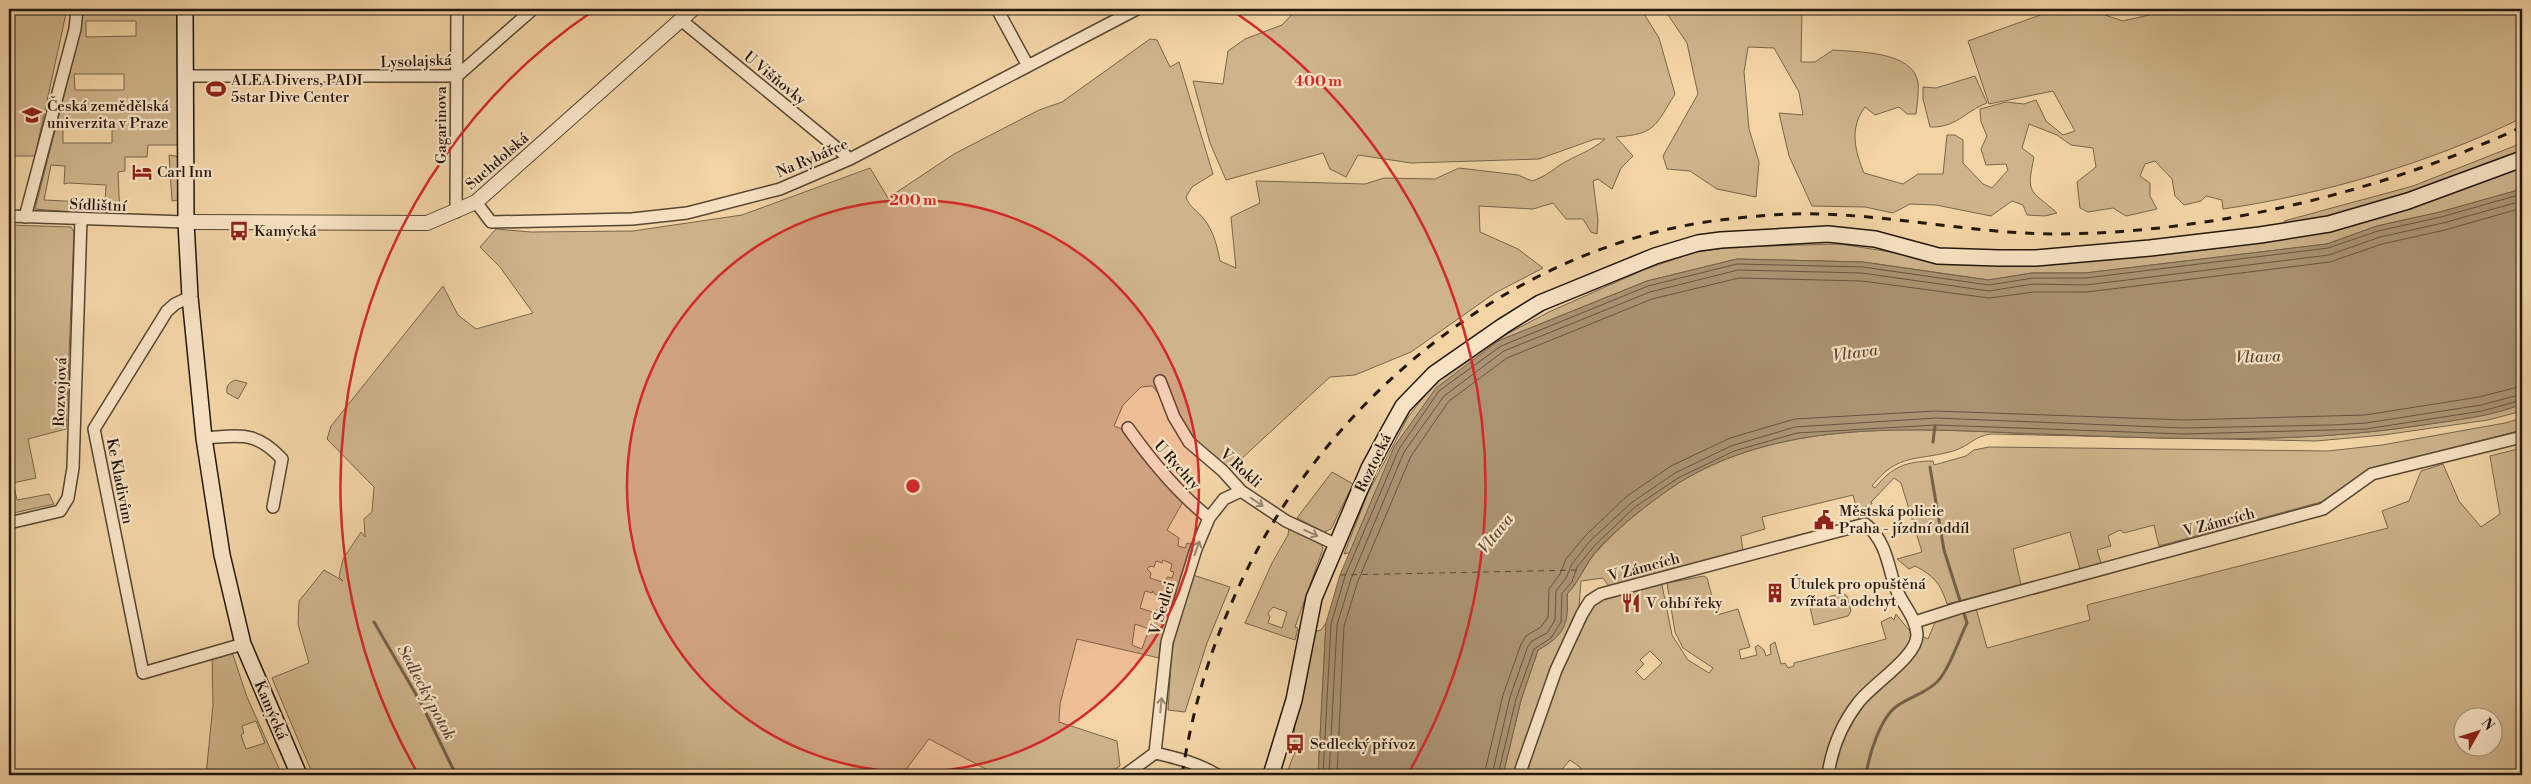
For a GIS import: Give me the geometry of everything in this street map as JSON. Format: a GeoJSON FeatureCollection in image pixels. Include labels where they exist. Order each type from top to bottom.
{"type":"FeatureCollection","features":[{"type":"Feature","properties":{"kind":"main road","name":"Kamýcká"},"geometry":{"type":"LineString","coordinates":[[185,9],[186,222],[190,296],[204,438],[222,555],[243,644],[299,775]]}},
{"type":"Feature","properties":{"kind":"main road","name":"Roztocká"},"geometry":{"type":"LineString","coordinates":[[1271,775],[1294,700],[1314,598],[1335,544],[1369,468],[1403,406],[1417,390],[1462,352],[1540,303],[1626,267],[1698,243],[1770,236],[1828,234],[1867,238],[1938,256],[2036,258],[2150,248],[2251,236],[2329,224],[2408,201],[2522,159]]}},
{"type":"Feature","properties":{"kind":"street"},"geometry":{"type":"LineString","coordinates":[[25,217],[44,154],[75,29],[77,9]]}},
{"type":"Feature","properties":{"kind":"street","name":"Gagarinova"},"geometry":{"type":"LineString","coordinates":[[456,212],[457,9]]}},
{"type":"Feature","properties":{"kind":"street","name":"Lysolajská"},"geometry":{"type":"LineString","coordinates":[[185,76],[457,76],[533,9]]}},
{"type":"Feature","properties":{"kind":"street","name":"Suchdolská"},"geometry":{"type":"LineString","coordinates":[[186,222],[426,223],[456,212],[476,202],[693,9]]}},
{"type":"Feature","properties":{"kind":"street"},"geometry":{"type":"LineString","coordinates":[[998,9],[1028,66]]}},
{"type":"Feature","properties":{"kind":"street","name":"Na Rybářce"},"geometry":{"type":"LineString","coordinates":[[476,202],[490,222],[632,220],[687,213],[780,188],[850,159],[1137,9]]}},
{"type":"Feature","properties":{"kind":"street","name":"U Višňovky"},"geometry":{"type":"LineString","coordinates":[[681,20],[850,159]]}},
{"type":"Feature","properties":{"kind":"street","name":"Sídlištní"},"geometry":{"type":"LineString","coordinates":[[9,216],[186,222]]}},
{"type":"Feature","properties":{"kind":"street","name":"Rozvojová"},"geometry":{"type":"LineString","coordinates":[[9,523],[60,511],[68,498],[73,468],[81,219]]}},
{"type":"Feature","properties":{"kind":"street","name":"Ke Kladivům"},"geometry":{"type":"LineString","coordinates":[[190,296],[175,304],[167,312],[94,429],[143,673],[243,644]]}},
{"type":"Feature","properties":{"kind":"street","name":"V Rokli"},"geometry":{"type":"LineString","coordinates":[[1160,381],[1174,417],[1189,442],[1222,471],[1241,491],[1286,521],[1335,544]]}},
{"type":"Feature","properties":{"kind":"street","name":"U Rychty"},"geometry":{"type":"LineString","coordinates":[[1128,428],[1147,455],[1183,496],[1209,518]]}},
{"type":"Feature","properties":{"kind":"street"},"geometry":{"type":"LineString","coordinates":[[204,438],[235,436],[254,438],[269,445],[282,459],[273,507]]}},
{"type":"Feature","properties":{"kind":"street","name":"V Zámcích"},"geometry":{"type":"LineString","coordinates":[[1519,775],[1556,670],[1590,600],[1601,594],[1865,524],[1875,531],[1881,542],[1897,592],[1915,622],[1962,607],[2324,509],[2372,474],[2522,437]]}},
{"type":"Feature","properties":{"kind":"street","name":"V Sedlci"},"geometry":{"type":"LineString","coordinates":[[1155,753],[1167,642],[1196,549],[1209,518],[1224,499],[1241,491]]}},
{"type":"Feature","properties":{"kind":"street"},"geometry":{"type":"LineString","coordinates":[[1828,775],[1832,749],[1839,731],[1858,702],[1914,648],[1917,637],[1915,622]]}},
{"type":"Feature","properties":{"kind":"street"},"geometry":{"type":"LineString","coordinates":[[1125,775],[1155,753],[1178,758],[1205,768],[1217,775]]}},
{"type":"Feature","properties":{"kind":"shaded area","name":"Česká zemědělská univerzita v Praze"},"geometry":{"type":"Polygon","coordinates":[[[18,9],[67,9],[35,156],[15,156],[11,152],[9,12],[18,9]]]}},
{"type":"Feature","properties":{"kind":"shaded area"},"geometry":{"type":"Polygon","coordinates":[[[82,9],[181,9],[182,145],[148,145],[147,157],[125,157],[125,171],[118,172],[120,216],[35,209],[71,68],[82,9]],[[86,21],[86,37],[136,36],[136,21],[86,21]],[[74,74],[75,90],[124,90],[124,74],[74,74]],[[63,127],[63,143],[112,143],[112,127],[63,127]],[[51,165],[44,200],[105,203],[106,185],[64,184],[65,166],[51,165]]]}},
{"type":"Feature","properties":{"kind":"shaded area"},"geometry":{"type":"Polygon","coordinates":[[[1297,9],[1641,9],[1659,38],[1675,94],[1658,121],[1647,131],[1616,137],[1633,156],[1621,168],[1612,189],[1598,179],[1593,181],[1598,220],[1597,234],[1591,232],[1583,219],[1566,219],[1553,203],[1533,209],[1479,206],[1480,232],[1518,249],[1543,268],[1495,293],[1411,352],[1355,375],[1330,377],[1227,472],[1185,433],[1175,412],[1152,386],[1141,387],[1123,405],[1114,426],[1125,430],[1184,500],[1167,530],[1179,538],[1178,546],[1185,548],[1187,543],[1191,544],[1161,642],[1159,658],[1077,639],[1060,704],[1059,722],[1117,741],[1120,766],[1106,775],[997,775],[929,739],[902,775],[313,775],[272,678],[309,663],[298,624],[299,601],[324,570],[343,581],[339,577],[343,559],[361,532],[365,537],[364,519],[372,512],[374,487],[327,439],[331,426],[443,286],[458,315],[476,329],[533,313],[500,267],[480,247],[496,229],[531,232],[633,231],[742,215],[870,168],[888,198],[954,154],[1039,110],[1062,102],[1150,39],[1157,40],[1170,67],[1179,62],[1213,174],[1192,187],[1186,197],[1189,204],[1204,219],[1213,234],[1220,261],[1236,268],[1231,217],[1260,203],[1256,181],[1365,184],[1384,178],[1435,179],[1459,168],[1518,175],[1532,181],[1605,139],[1595,139],[1539,159],[1411,163],[1358,155],[1346,177],[1330,169],[1323,153],[1226,180],[1210,143],[1193,81],[1223,84],[1228,51],[1245,39],[1282,25],[1297,9]],[[1163,560],[1162,563],[1156,561],[1154,567],[1150,566],[1147,569],[1151,573],[1150,578],[1166,583],[1167,577],[1172,578],[1174,572],[1170,571],[1172,564],[1163,560]],[[1145,591],[1140,608],[1155,613],[1157,609],[1161,610],[1164,602],[1160,600],[1161,596],[1153,591],[1152,593],[1145,591]],[[1135,624],[1132,645],[1142,649],[1149,629],[1135,624]]]}},
{"type":"Feature","properties":{"kind":"shaded area"},"geometry":{"type":"Polygon","coordinates":[[[1664,9],[1802,9],[1801,62],[1815,62],[1833,50],[1883,55],[1896,59],[1906,65],[1914,72],[1918,83],[1916,114],[1907,114],[1899,107],[1875,115],[1865,107],[1860,115],[1855,131],[1856,148],[1864,173],[1903,184],[1918,174],[1943,174],[1947,135],[1955,135],[1963,140],[1963,163],[1983,184],[1992,188],[2008,170],[2006,164],[1986,165],[1981,149],[1987,136],[1981,122],[1980,109],[2006,102],[2024,104],[2036,100],[2046,121],[2063,135],[2075,131],[2053,91],[1989,104],[1968,41],[2057,9],[2093,11],[2123,21],[2175,9],[2522,9],[2522,118],[2450,149],[2376,175],[2300,195],[2223,209],[2222,200],[2206,196],[2201,201],[2184,205],[2175,196],[2172,179],[2155,161],[2145,164],[2140,176],[2150,183],[2150,196],[2157,209],[2126,216],[2113,208],[2088,212],[2080,208],[2077,182],[2096,167],[2093,148],[2071,145],[2057,135],[2029,124],[2022,148],[2034,157],[2030,178],[2032,190],[2057,213],[2045,216],[2027,215],[2023,205],[2012,201],[1991,216],[1936,205],[1910,204],[1893,213],[1865,207],[1812,206],[1789,156],[1779,113],[1803,115],[1799,92],[1774,48],[1748,47],[1744,72],[1749,129],[1759,162],[1756,197],[1717,189],[1690,171],[1667,169],[1663,156],[1698,94],[1687,43],[1664,9]]]}},
{"type":"Feature","properties":{"kind":"shaded area"},"geometry":{"type":"Polygon","coordinates":[[[1975,76],[1987,103],[1947,125],[1930,127],[1923,99],[1923,87],[1936,88],[1975,76]]]}},
{"type":"Feature","properties":{"kind":"shaded area"},"geometry":{"type":"Polygon","coordinates":[[[2522,143],[2522,153],[2347,214],[2285,227],[2284,221],[2413,186],[2522,143]]]}},
{"type":"Feature","properties":{"kind":"shaded area"},"geometry":{"type":"Polygon","coordinates":[[[169,155],[176,156],[180,160],[178,200],[172,201],[169,155]]]}},
{"type":"Feature","properties":{"kind":"shaded area"},"geometry":{"type":"Polygon","coordinates":[[[2522,163],[2522,189],[2440,212],[2377,226],[2327,244],[2085,273],[2032,273],[1989,280],[1863,262],[1737,259],[1647,281],[1498,341],[1352,552],[1344,554],[1368,493],[1408,417],[1433,385],[1488,344],[1549,312],[1641,271],[1691,253],[1730,247],[1840,244],[1960,263],[1999,266],[2036,265],[2151,255],[2261,243],[2345,227],[2522,163]]]}},
{"type":"Feature","properties":{"kind":"shaded area"},"geometry":{"type":"Polygon","coordinates":[[[9,225],[71,227],[74,232],[66,429],[28,439],[36,478],[13,483],[17,500],[49,494],[54,504],[9,514],[9,225]]]}},
{"type":"Feature","properties":{"kind":"shaded area"},"geometry":{"type":"Polygon","coordinates":[[[235,380],[247,383],[238,399],[227,393],[228,385],[235,380]]]}},
{"type":"Feature","properties":{"kind":"shaded area"},"geometry":{"type":"Polygon","coordinates":[[[2522,404],[2522,411],[2488,420],[2383,435],[2316,441],[2204,439],[2321,436],[2372,432],[2473,417],[2498,412],[2522,404]]]}},
{"type":"Feature","properties":{"kind":"shaded area"},"geometry":{"type":"Polygon","coordinates":[[[2522,418],[2522,430],[2371,469],[2321,502],[2159,546],[2154,525],[2124,533],[2120,530],[2108,536],[2111,546],[2097,550],[2101,563],[2080,569],[2070,532],[2013,549],[2021,585],[1947,604],[1936,581],[1915,566],[1909,569],[1897,559],[1922,552],[1901,483],[1894,478],[1871,502],[1872,504],[1865,507],[1859,519],[1853,495],[1762,517],[1765,529],[1741,536],[1743,552],[1611,589],[1603,578],[1581,581],[1579,607],[1517,775],[1503,775],[1521,700],[1538,650],[1553,640],[1562,627],[1567,612],[1567,594],[1594,554],[1617,531],[1636,514],[1677,484],[1716,464],[1756,449],[1798,439],[1842,433],[1885,430],[1929,430],[2111,437],[1985,435],[1956,450],[1901,462],[1891,467],[1872,486],[1875,488],[1887,475],[1907,464],[1933,461],[1934,465],[1966,456],[1974,450],[1989,447],[2328,451],[2382,445],[2505,423],[2522,418]]]}},
{"type":"Feature","properties":{"kind":"shaded area"},"geometry":{"type":"Polygon","coordinates":[[[2522,448],[2522,775],[1575,775],[1581,768],[1570,760],[1557,775],[1522,775],[1562,662],[1593,603],[1601,597],[1659,583],[1662,585],[1672,635],[1688,660],[1709,673],[1713,668],[1683,648],[1675,632],[1667,583],[1704,576],[1707,578],[1717,615],[1738,609],[1750,647],[1739,650],[1741,659],[1757,655],[1755,647],[1758,645],[1764,650],[1766,656],[1771,654],[1770,645],[1775,642],[1781,664],[1785,663],[1788,668],[1794,666],[1794,663],[1886,639],[1881,622],[1891,617],[1894,620],[1896,614],[1908,629],[1928,639],[1936,620],[1976,608],[1987,648],[2090,620],[2087,605],[2388,528],[2382,511],[2409,501],[2421,471],[2443,464],[2459,501],[2481,527],[2500,514],[2490,456],[2522,448]],[[1650,651],[1640,660],[1644,664],[1636,672],[1644,680],[1662,663],[1650,651]]]}},
{"type":"Feature","properties":{"kind":"shaded area"},"geometry":{"type":"Polygon","coordinates":[[[1332,472],[1353,484],[1331,529],[1324,532],[1297,518],[1332,472]]]}},
{"type":"Feature","properties":{"kind":"shaded area"},"geometry":{"type":"Polygon","coordinates":[[[1289,527],[1321,543],[1323,549],[1295,627],[1298,628],[1295,640],[1245,623],[1272,563],[1288,535],[1289,527]],[[1273,607],[1268,613],[1270,617],[1268,623],[1282,628],[1287,612],[1273,607]]]}},
{"type":"Feature","properties":{"kind":"shaded area"},"geometry":{"type":"Polygon","coordinates":[[[1193,575],[1230,587],[1207,643],[1185,712],[1168,710],[1172,648],[1193,575]]]}},
{"type":"Feature","properties":{"kind":"shaded area"},"geometry":{"type":"Polygon","coordinates":[[[1843,593],[1847,596],[1851,611],[1848,616],[1814,625],[1809,602],[1843,593]]]}},
{"type":"Feature","properties":{"kind":"shaded area"},"geometry":{"type":"Polygon","coordinates":[[[1326,623],[1318,775],[1286,775],[1298,744],[1294,743],[1295,721],[1313,632],[1321,630],[1326,623]]]}},
{"type":"Feature","properties":{"kind":"shaded area"},"geometry":{"type":"Polygon","coordinates":[[[231,649],[247,697],[282,775],[206,775],[213,705],[212,654],[231,649]],[[256,721],[242,726],[244,733],[241,735],[246,749],[265,743],[256,721]]]}},
{"type":"Feature","properties":{"kind":"water","name":"Vltava"},"geometry":{"type":"Polygon","coordinates":[[[2522,189],[2522,404],[2498,412],[2460,420],[2372,432],[2321,436],[2219,439],[1885,430],[1798,439],[1756,449],[1716,464],[1677,484],[1626,522],[1593,554],[1576,583],[1567,594],[1566,621],[1560,634],[1538,650],[1521,700],[1503,775],[1318,775],[1326,623],[1340,575],[1394,447],[1436,388],[1498,341],[1647,281],[1737,259],[1863,262],[1988,280],[2032,273],[2085,273],[2327,244],[2377,226],[2440,212],[2522,189]]]}},
{"type":"Feature","properties":{"kind":"waterway"},"geometry":{"type":"LineString","coordinates":[[1933,442],[1935,426]]}},
{"type":"Feature","properties":{"kind":"waterway"},"geometry":{"type":"LineString","coordinates":[[1930,467],[1944,550],[1961,604]]}},
{"type":"Feature","properties":{"kind":"waterway"},"geometry":{"type":"LineString","coordinates":[[1866,775],[1876,738],[1885,719],[1897,706],[1933,686],[1946,670],[1967,623],[1963,610]]}},
{"type":"Feature","properties":{"kind":"waterway","name":"Sedlecký potok"},"geometry":{"type":"LineString","coordinates":[[374,622],[421,703],[456,775]]}},
{"type":"Feature","properties":{"kind":"ferry route"},"geometry":{"type":"LineString","coordinates":[[1340,575],[1581,570]]}},
{"type":"Feature","properties":{"kind":"railway"},"geometry":{"type":"LineString","coordinates":[[1182,775],[1200,690],[1213,649],[1229,609],[1265,537],[1310,468],[1363,406],[1424,350],[1491,303],[1564,264],[1640,236],[1720,220],[1769,215],[1849,215],[1998,231],[2058,234],[2117,232],[2176,226],[2236,217],[2354,189],[2412,171],[2522,127]]}},
{"type":"Feature","properties":{"kind":"place","name":"ALEA Divers, PADI 5star Dive Center"},"geometry":{"type":"Point","coordinates":[216,89]}},
{"type":"Feature","properties":{"kind":"place","name":"Česká zemědělská univerzita v Praze"},"geometry":{"type":"Point","coordinates":[32,115]}},
{"type":"Feature","properties":{"kind":"place","name":"Carl Inn"},"geometry":{"type":"Point","coordinates":[142,172]}},
{"type":"Feature","properties":{"kind":"place","name":"Kamýcká"},"geometry":{"type":"Point","coordinates":[239,231]}},
{"type":"Feature","properties":{"kind":"place","name":"Městská policie Praha - jízdní oddíl"},"geometry":{"type":"Point","coordinates":[1824,520]}},
{"type":"Feature","properties":{"kind":"place","name":"Útulek pro opuštěná zvířata a odchyt"},"geometry":{"type":"Point","coordinates":[1775,593]}},
{"type":"Feature","properties":{"kind":"place","name":"V ohbí řeky"},"geometry":{"type":"Point","coordinates":[1631,603]}},
{"type":"Feature","properties":{"kind":"place","name":"Sedlecký přívoz"},"geometry":{"type":"Point","coordinates":[1295,744]}}]}
